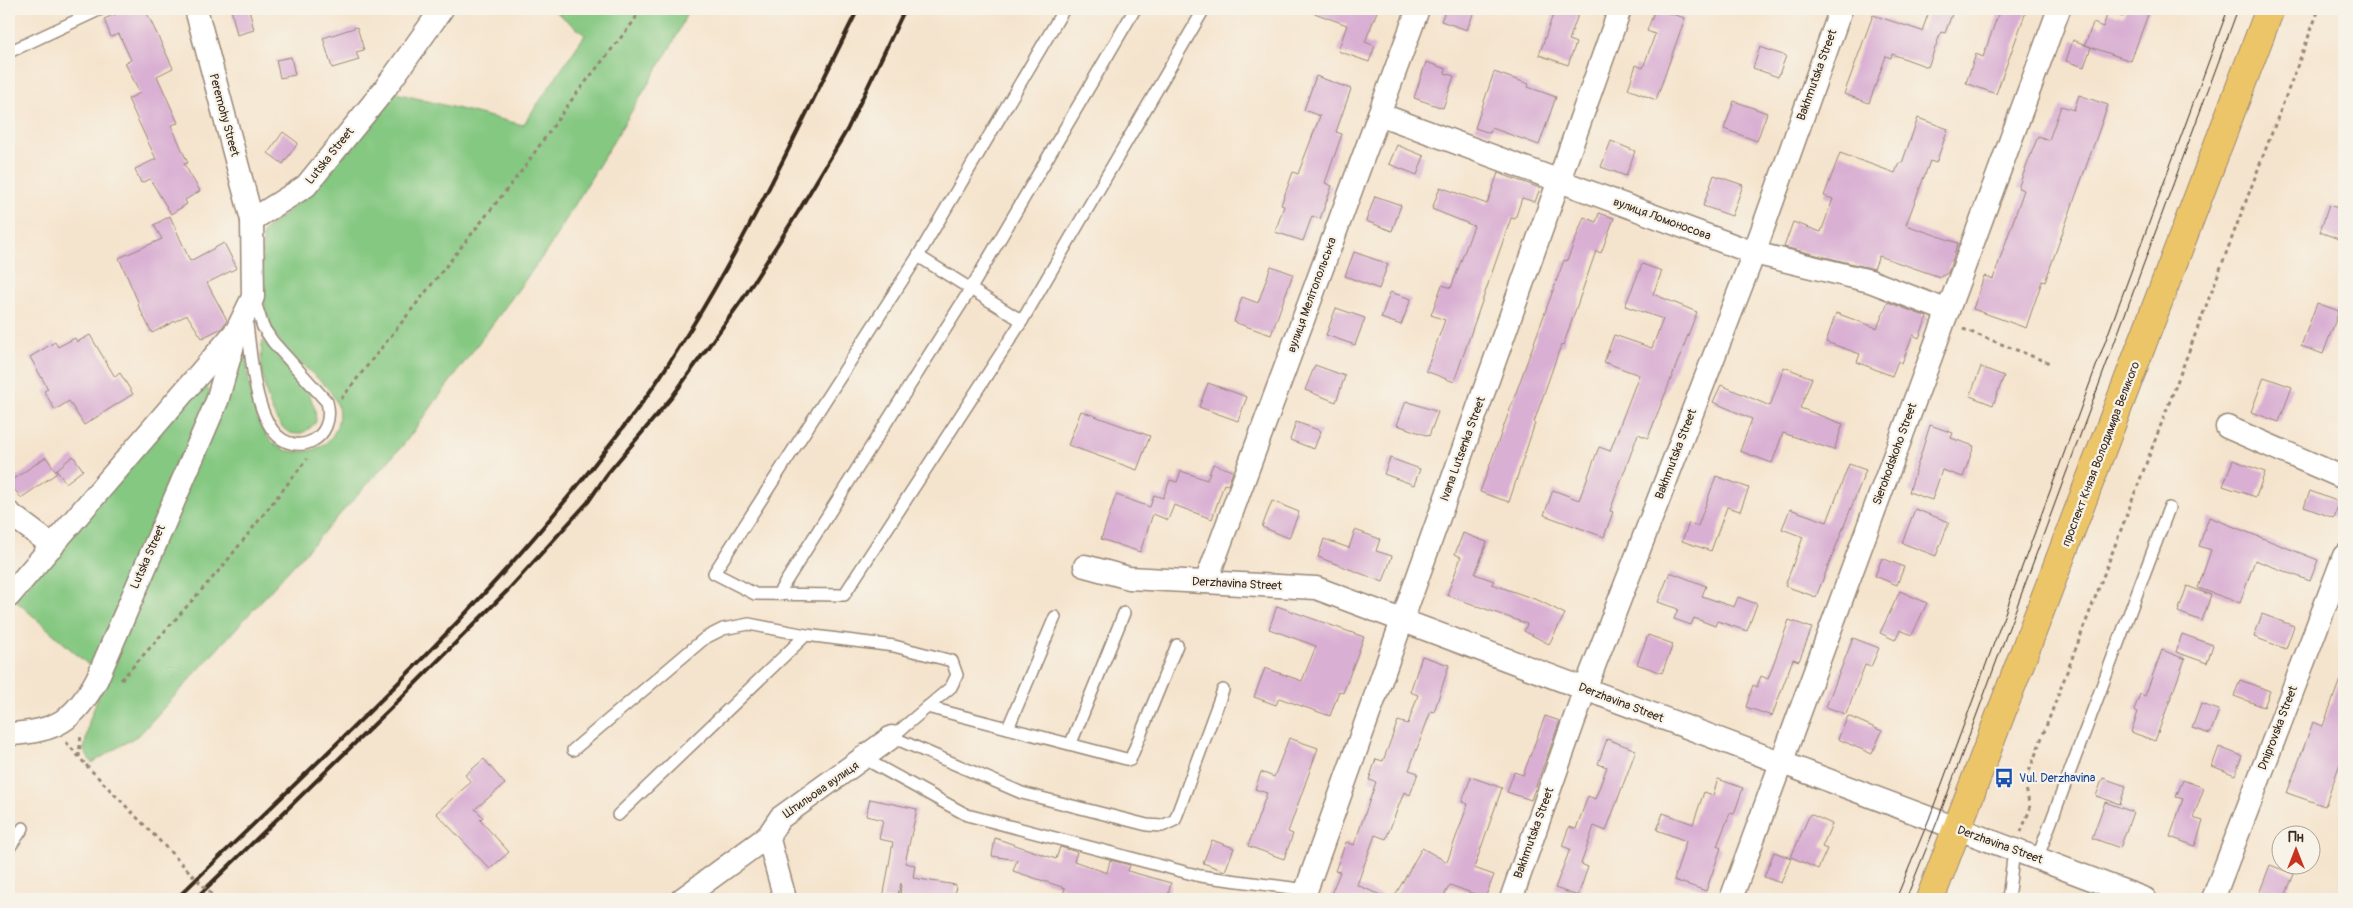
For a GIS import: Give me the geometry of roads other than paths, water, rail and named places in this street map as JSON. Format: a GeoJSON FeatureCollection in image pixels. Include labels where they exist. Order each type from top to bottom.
{"type":"FeatureCollection","features":[{"type":"Feature","properties":{"kind":"main road","name":"проспект Князя Володимира Великого"},"geometry":{"type":"LineString","coordinates":[[1930,899],[1958,830],[2270,9]]}},
{"type":"Feature","properties":{"kind":"street","name":"Peremohy Street"},"geometry":{"type":"LineString","coordinates":[[196,9],[252,220]]}},
{"type":"Feature","properties":{"kind":"street","name":"Lutska Street"},"geometry":{"type":"LineString","coordinates":[[9,734],[32,733],[52,727],[71,716],[86,700],[97,679],[217,400],[245,314],[252,220],[306,186],[384,90],[442,9]]}},
{"type":"Feature","properties":{"kind":"street","name":"вулиця Мелітопольська"},"geometry":{"type":"LineString","coordinates":[[1206,582],[1418,9]]}},
{"type":"Feature","properties":{"kind":"street","name":"Ivana Lutsenka Street"},"geometry":{"type":"LineString","coordinates":[[1305,894],[1620,9]]}},
{"type":"Feature","properties":{"kind":"street","name":"Bakhmutska Street"},"geometry":{"type":"LineString","coordinates":[[1511,899],[1585,689],[1754,253],[1841,9]]}},
{"type":"Feature","properties":{"kind":"street","name":"Sierohodskoho Street"},"geometry":{"type":"LineString","coordinates":[[1731,899],[2059,9]]}},
{"type":"Feature","properties":{"kind":"street","name":"вулиця Ломоносова"},"geometry":{"type":"LineString","coordinates":[[1379,114],[1754,253],[1870,281],[1946,316]]}},
{"type":"Feature","properties":{"kind":"street"},"geometry":{"type":"LineString","coordinates":[[9,596],[245,314]]}},
{"type":"Feature","properties":{"kind":"street"},"geometry":{"type":"LineString","coordinates":[[2226,427],[2344,478]]}},
{"type":"Feature","properties":{"kind":"street"},"geometry":{"type":"LineString","coordinates":[[9,513],[52,546]]}},
{"type":"Feature","properties":{"kind":"street","name":"Dniprovska Street"},"geometry":{"type":"LineString","coordinates":[[2213,899],[2344,556]]}},
{"type":"Feature","properties":{"kind":"street","name":"Derzhavina Street"},"geometry":{"type":"LineString","coordinates":[[1085,566],[1129,578],[1316,588],[2145,899]]}},
{"type":"Feature","properties":{"kind":"street","name":"Штильова вулиця"},"geometry":{"type":"LineString","coordinates":[[682,899],[768,836],[780,818],[865,759],[892,737]]}},
{"type":"Feature","properties":{"kind":"street"},"geometry":{"type":"LineString","coordinates":[[768,836],[785,899]]}},
{"type":"Feature","properties":{"kind":"lane"},"geometry":{"type":"LineString","coordinates":[[9,52],[100,9]]}},
{"type":"Feature","properties":{"kind":"lane"},"geometry":{"type":"LineString","coordinates":[[1064,9],[918,256],[714,573],[755,594],[844,595],[1022,321],[1204,9]]}},
{"type":"Feature","properties":{"kind":"lane"},"geometry":{"type":"LineString","coordinates":[[778,594],[970,290],[1135,9]]}},
{"type":"Feature","properties":{"kind":"lane"},"geometry":{"type":"LineString","coordinates":[[918,256],[1022,321]]}},
{"type":"Feature","properties":{"kind":"lane"},"geometry":{"type":"LineString","coordinates":[[245,314],[263,327],[285,358],[320,392],[327,402],[330,412],[325,431],[318,438],[296,444],[284,440],[275,434],[267,422],[260,404],[245,314]]}},
{"type":"Feature","properties":{"kind":"lane"},"geometry":{"type":"LineString","coordinates":[[2037,859],[2169,508]]}},
{"type":"Feature","properties":{"kind":"lane"},"geometry":{"type":"LineString","coordinates":[[1071,743],[1124,613]]}},
{"type":"Feature","properties":{"kind":"lane"},"geometry":{"type":"LineString","coordinates":[[1008,728],[1055,617]]}},
{"type":"Feature","properties":{"kind":"lane"},"geometry":{"type":"LineString","coordinates":[[572,750],[706,638],[723,629],[749,624],[806,635],[894,646],[952,661],[957,675],[951,688],[892,737],[1022,793],[1147,825],[1162,826],[1175,820],[1223,690]]}},
{"type":"Feature","properties":{"kind":"lane"},"geometry":{"type":"LineString","coordinates":[[618,815],[806,635]]}},
{"type":"Feature","properties":{"kind":"lane"},"geometry":{"type":"LineString","coordinates":[[927,707],[1071,743],[1130,760],[1177,645]]}},
{"type":"Feature","properties":{"kind":"lane"},"geometry":{"type":"LineString","coordinates":[[865,759],[966,815],[1200,876],[1305,894]]}},
{"type":"Feature","properties":{"kind":"lane"},"geometry":{"type":"LineString","coordinates":[[9,848],[23,828]]}},
{"type":"Feature","properties":{"kind":"lane"},"geometry":{"type":"LineString","coordinates":[[2008,899],[2014,850]]}},
{"type":"Feature","properties":{"kind":"tram line"},"geometry":{"type":"LineString","coordinates":[[1896,899],[1929,819],[2228,9]]}},
{"type":"Feature","properties":{"kind":"tram line"},"geometry":{"type":"LineString","coordinates":[[1906,899],[1937,822],[2238,9]]}},
{"type":"Feature","properties":{"kind":"railway"},"geometry":{"type":"LineString","coordinates":[[176,899],[343,738],[452,628],[556,512],[633,415],[708,301],[760,205],[858,9]]}},
{"type":"Feature","properties":{"kind":"railway"},"geometry":{"type":"LineString","coordinates":[[195,899],[390,709],[509,589],[588,502],[608,473],[672,397],[744,297],[798,212],[847,130],[905,9]]}},
{"type":"Feature","properties":{"kind":"place","name":"Vul. Derzhavina"},"geometry":{"type":"Point","coordinates":[2004,778]}}]}
